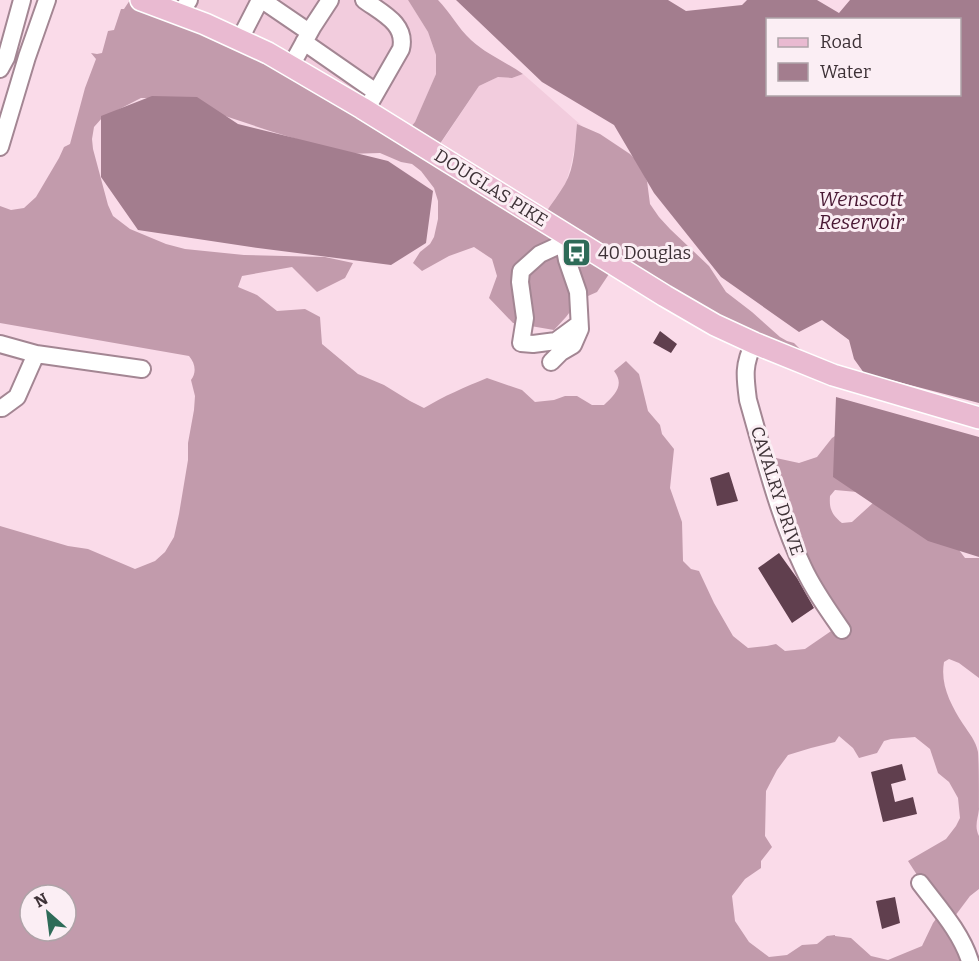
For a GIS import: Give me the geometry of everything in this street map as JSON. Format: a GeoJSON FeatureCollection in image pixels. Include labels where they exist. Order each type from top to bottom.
{"type":"FeatureCollection","features":[{"type":"Feature","properties":{"kind":"main road","name":"DOUGLAS PIKE"},"geometry":{"type":"LineString","coordinates":[[141,0],[185,7],[291,66],[371,101],[563,238],[715,325],[833,375],[979,418]]}},
{"type":"Feature","properties":{"kind":"street"},"geometry":{"type":"LineString","coordinates":[[0,69],[6,58],[22,0]]}},
{"type":"Feature","properties":{"kind":"street"},"geometry":{"type":"LineString","coordinates":[[0,147],[47,0]]}},
{"type":"Feature","properties":{"kind":"street"},"geometry":{"type":"LineString","coordinates":[[240,39],[261,0],[307,37],[371,101],[401,49],[403,41],[400,30],[394,22],[364,0]]}},
{"type":"Feature","properties":{"kind":"street"},"geometry":{"type":"LineString","coordinates":[[291,66],[330,0]]}},
{"type":"Feature","properties":{"kind":"street"},"geometry":{"type":"LineString","coordinates":[[551,362],[573,345],[580,329],[578,292],[567,260],[563,238],[521,271],[520,282],[525,318],[521,343],[556,341],[579,324]]}},
{"type":"Feature","properties":{"kind":"street","name":"CAVALRY DRIVE"},"geometry":{"type":"LineString","coordinates":[[754,343],[746,363],[746,391],[771,479],[788,532],[803,567],[842,630]]}},
{"type":"Feature","properties":{"kind":"street"},"geometry":{"type":"LineString","coordinates":[[0,344],[36,354],[142,369]]}},
{"type":"Feature","properties":{"kind":"street"},"geometry":{"type":"LineString","coordinates":[[0,408],[16,397],[36,354]]}},
{"type":"Feature","properties":{"kind":"street"},"geometry":{"type":"LineString","coordinates":[[920,883],[959,937],[970,961]]}},
{"type":"Feature","properties":{"kind":"shaded area"},"geometry":{"type":"Polygon","coordinates":[[[130,0],[134,0],[409,129],[415,122],[436,74],[436,55],[428,32],[408,0],[438,0],[471,40],[483,50],[523,74],[512,78],[498,77],[479,86],[433,154],[546,212],[563,188],[571,170],[577,124],[600,134],[638,162],[647,181],[650,204],[659,217],[709,266],[726,292],[780,337],[794,343],[813,362],[611,271],[597,292],[579,300],[554,330],[513,323],[489,298],[497,276],[492,259],[474,247],[449,256],[422,271],[413,263],[434,237],[438,219],[438,201],[434,188],[421,171],[412,164],[380,153],[346,154],[201,108],[151,98],[141,98],[102,118],[94,127],[92,139],[108,205],[113,216],[130,229],[185,249],[244,255],[325,257],[353,263],[345,278],[317,292],[292,267],[242,276],[238,287],[257,295],[277,311],[305,309],[320,317],[322,344],[358,374],[384,385],[424,408],[487,378],[522,390],[535,402],[577,396],[592,405],[604,405],[615,394],[619,385],[614,371],[626,361],[639,374],[648,411],[660,425],[662,434],[674,449],[670,488],[682,522],[683,561],[691,569],[699,571],[733,636],[748,648],[776,644],[785,651],[805,649],[837,627],[764,464],[776,458],[799,463],[817,457],[832,438],[841,432],[857,492],[835,490],[830,496],[831,508],[842,523],[852,522],[884,493],[956,546],[965,558],[979,558],[979,678],[959,663],[949,659],[944,662],[943,670],[945,687],[951,702],[978,752],[979,889],[970,896],[952,920],[969,961],[0,961],[0,526],[68,546],[88,549],[135,569],[155,561],[165,552],[174,537],[188,460],[188,443],[195,396],[191,380],[195,368],[189,356],[0,323],[0,206],[11,210],[24,208],[36,197],[64,147],[70,144],[85,88],[96,59],[91,53],[102,53],[108,31],[114,30],[121,9],[124,9],[130,0]],[[839,736],[835,742],[788,755],[766,791],[765,836],[772,847],[761,861],[761,868],[745,879],[732,896],[735,921],[749,942],[769,957],[787,955],[802,945],[817,944],[827,936],[835,935],[851,938],[871,956],[888,960],[922,946],[941,912],[908,861],[946,839],[960,818],[958,798],[949,782],[938,773],[930,749],[915,737],[884,741],[877,753],[859,758],[853,748],[839,736]]]}},
{"type":"Feature","properties":{"kind":"shaded area"},"geometry":{"type":"Polygon","coordinates":[[[189,0],[408,0],[428,32],[436,55],[436,74],[415,122],[409,129],[183,16],[189,0]]]}},
{"type":"Feature","properties":{"kind":"shaded area"},"geometry":{"type":"Polygon","coordinates":[[[523,74],[582,126],[577,124],[575,146],[566,183],[546,212],[433,155],[479,86],[498,77],[512,78],[523,74]]]}},
{"type":"Feature","properties":{"kind":"water","name":"Wenscott Reservoir"},"geometry":{"type":"Polygon","coordinates":[[[456,0],[668,0],[686,11],[742,5],[747,0],[817,0],[839,13],[850,0],[979,0],[979,403],[864,373],[854,359],[849,340],[822,320],[799,332],[721,277],[654,193],[614,125],[542,82],[456,0]]]}},
{"type":"Feature","properties":{"kind":"water"},"geometry":{"type":"Polygon","coordinates":[[[152,96],[197,97],[238,124],[388,161],[433,191],[426,243],[391,265],[138,230],[101,177],[101,116],[152,96]]]}},
{"type":"Feature","properties":{"kind":"water"},"geometry":{"type":"Polygon","coordinates":[[[836,397],[979,437],[979,557],[928,541],[833,477],[836,397]]]}},
{"type":"Feature","properties":{"kind":"building"},"geometry":{"type":"Polygon","coordinates":[[[660,331],[677,344],[671,353],[653,343],[660,331]]]}},
{"type":"Feature","properties":{"kind":"building"},"geometry":{"type":"Polygon","coordinates":[[[729,472],[738,501],[717,506],[710,478],[729,472]]]}},
{"type":"Feature","properties":{"kind":"building"},"geometry":{"type":"Polygon","coordinates":[[[779,553],[814,608],[792,623],[758,568],[779,553]]]}},
{"type":"Feature","properties":{"kind":"building"},"geometry":{"type":"Polygon","coordinates":[[[902,764],[906,780],[891,784],[895,802],[913,797],[917,814],[883,822],[871,772],[902,764]]]}},
{"type":"Feature","properties":{"kind":"building"},"geometry":{"type":"Polygon","coordinates":[[[895,897],[900,923],[882,929],[876,901],[895,897]]]}},
{"type":"Feature","properties":{"kind":"place","name":"40 Douglas"},"geometry":{"type":"Point","coordinates":[577,253]}}]}
